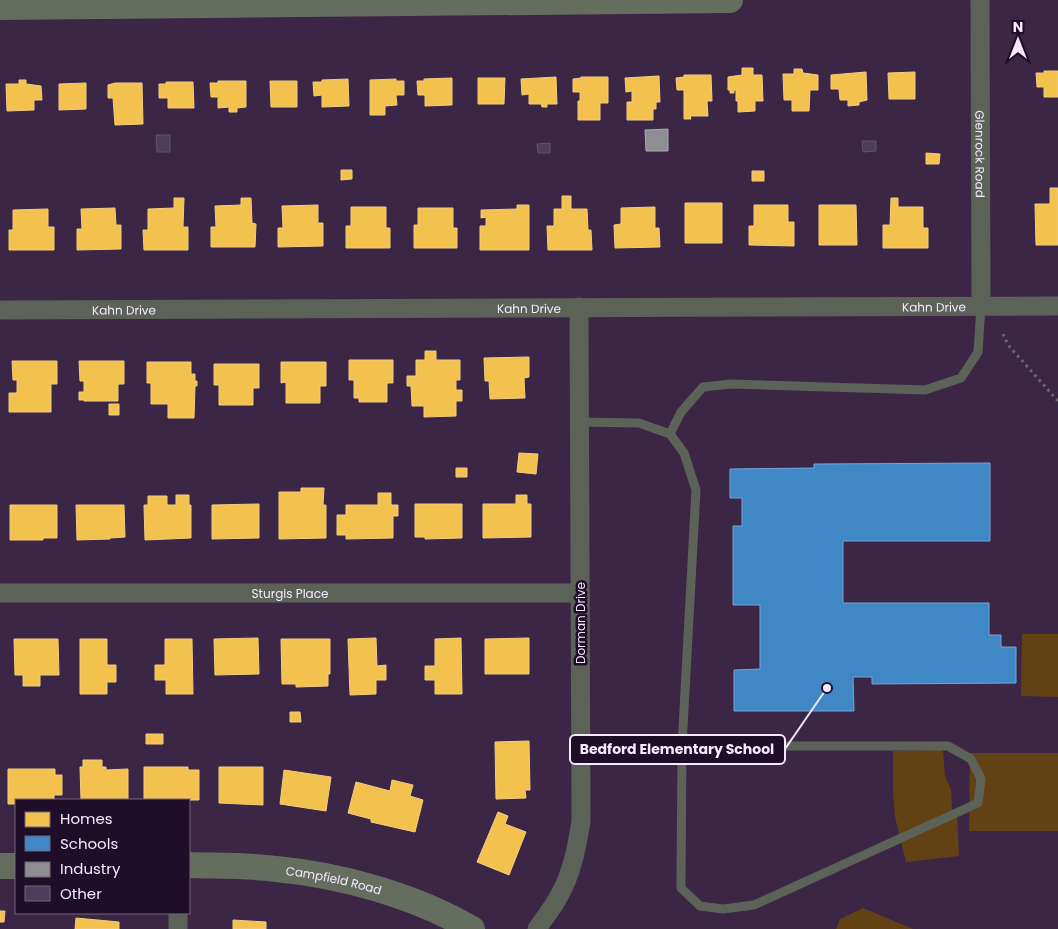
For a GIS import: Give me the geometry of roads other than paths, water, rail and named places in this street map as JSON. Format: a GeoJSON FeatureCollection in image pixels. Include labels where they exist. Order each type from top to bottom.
{"type":"FeatureCollection","features":[{"type":"Feature","properties":{"kind":"main road"},"geometry":{"type":"LineString","coordinates":[[0,7],[730,0]]}},
{"type":"Feature","properties":{"kind":"main road","name":"Campfield Road"},"geometry":{"type":"LineString","coordinates":[[190,865],[276,868],[346,880],[405,898],[472,929]]}},
{"type":"Feature","properties":{"kind":"main road"},"geometry":{"type":"LineString","coordinates":[[0,866],[15,866]]}},
{"type":"Feature","properties":{"kind":"street","name":"Glenrock Road"},"geometry":{"type":"LineString","coordinates":[[980,0],[981,306]]}},
{"type":"Feature","properties":{"kind":"street","name":"Kahn Drive"},"geometry":{"type":"LineString","coordinates":[[0,310],[1058,306]]}},
{"type":"Feature","properties":{"kind":"street","name":"Dorman Drive"},"geometry":{"type":"LineString","coordinates":[[537,929],[560,895],[570,872],[577,847],[581,821],[579,307]]}},
{"type":"Feature","properties":{"kind":"street","name":"Sturgis Place"},"geometry":{"type":"LineString","coordinates":[[0,593],[579,593]]}},
{"type":"Feature","properties":{"kind":"street"},"geometry":{"type":"LineString","coordinates":[[178,914],[178,929]]}},
{"type":"Feature","properties":{"kind":"lane"},"geometry":{"type":"LineString","coordinates":[[670,434],[681,412],[704,388],[731,384],[925,390],[961,378],[978,352],[981,306]]}},
{"type":"Feature","properties":{"kind":"lane"},"geometry":{"type":"LineString","coordinates":[[580,422],[638,423],[670,434],[684,453],[696,490],[682,746],[681,888],[700,906],[723,909],[754,905],[978,803],[981,779],[971,759],[948,746],[682,746],[580,748]]}},
{"type":"Feature","properties":{"kind":"place","name":"Bedford Elementary School"},"geometry":{"type":"Point","coordinates":[827,688]}}]}
